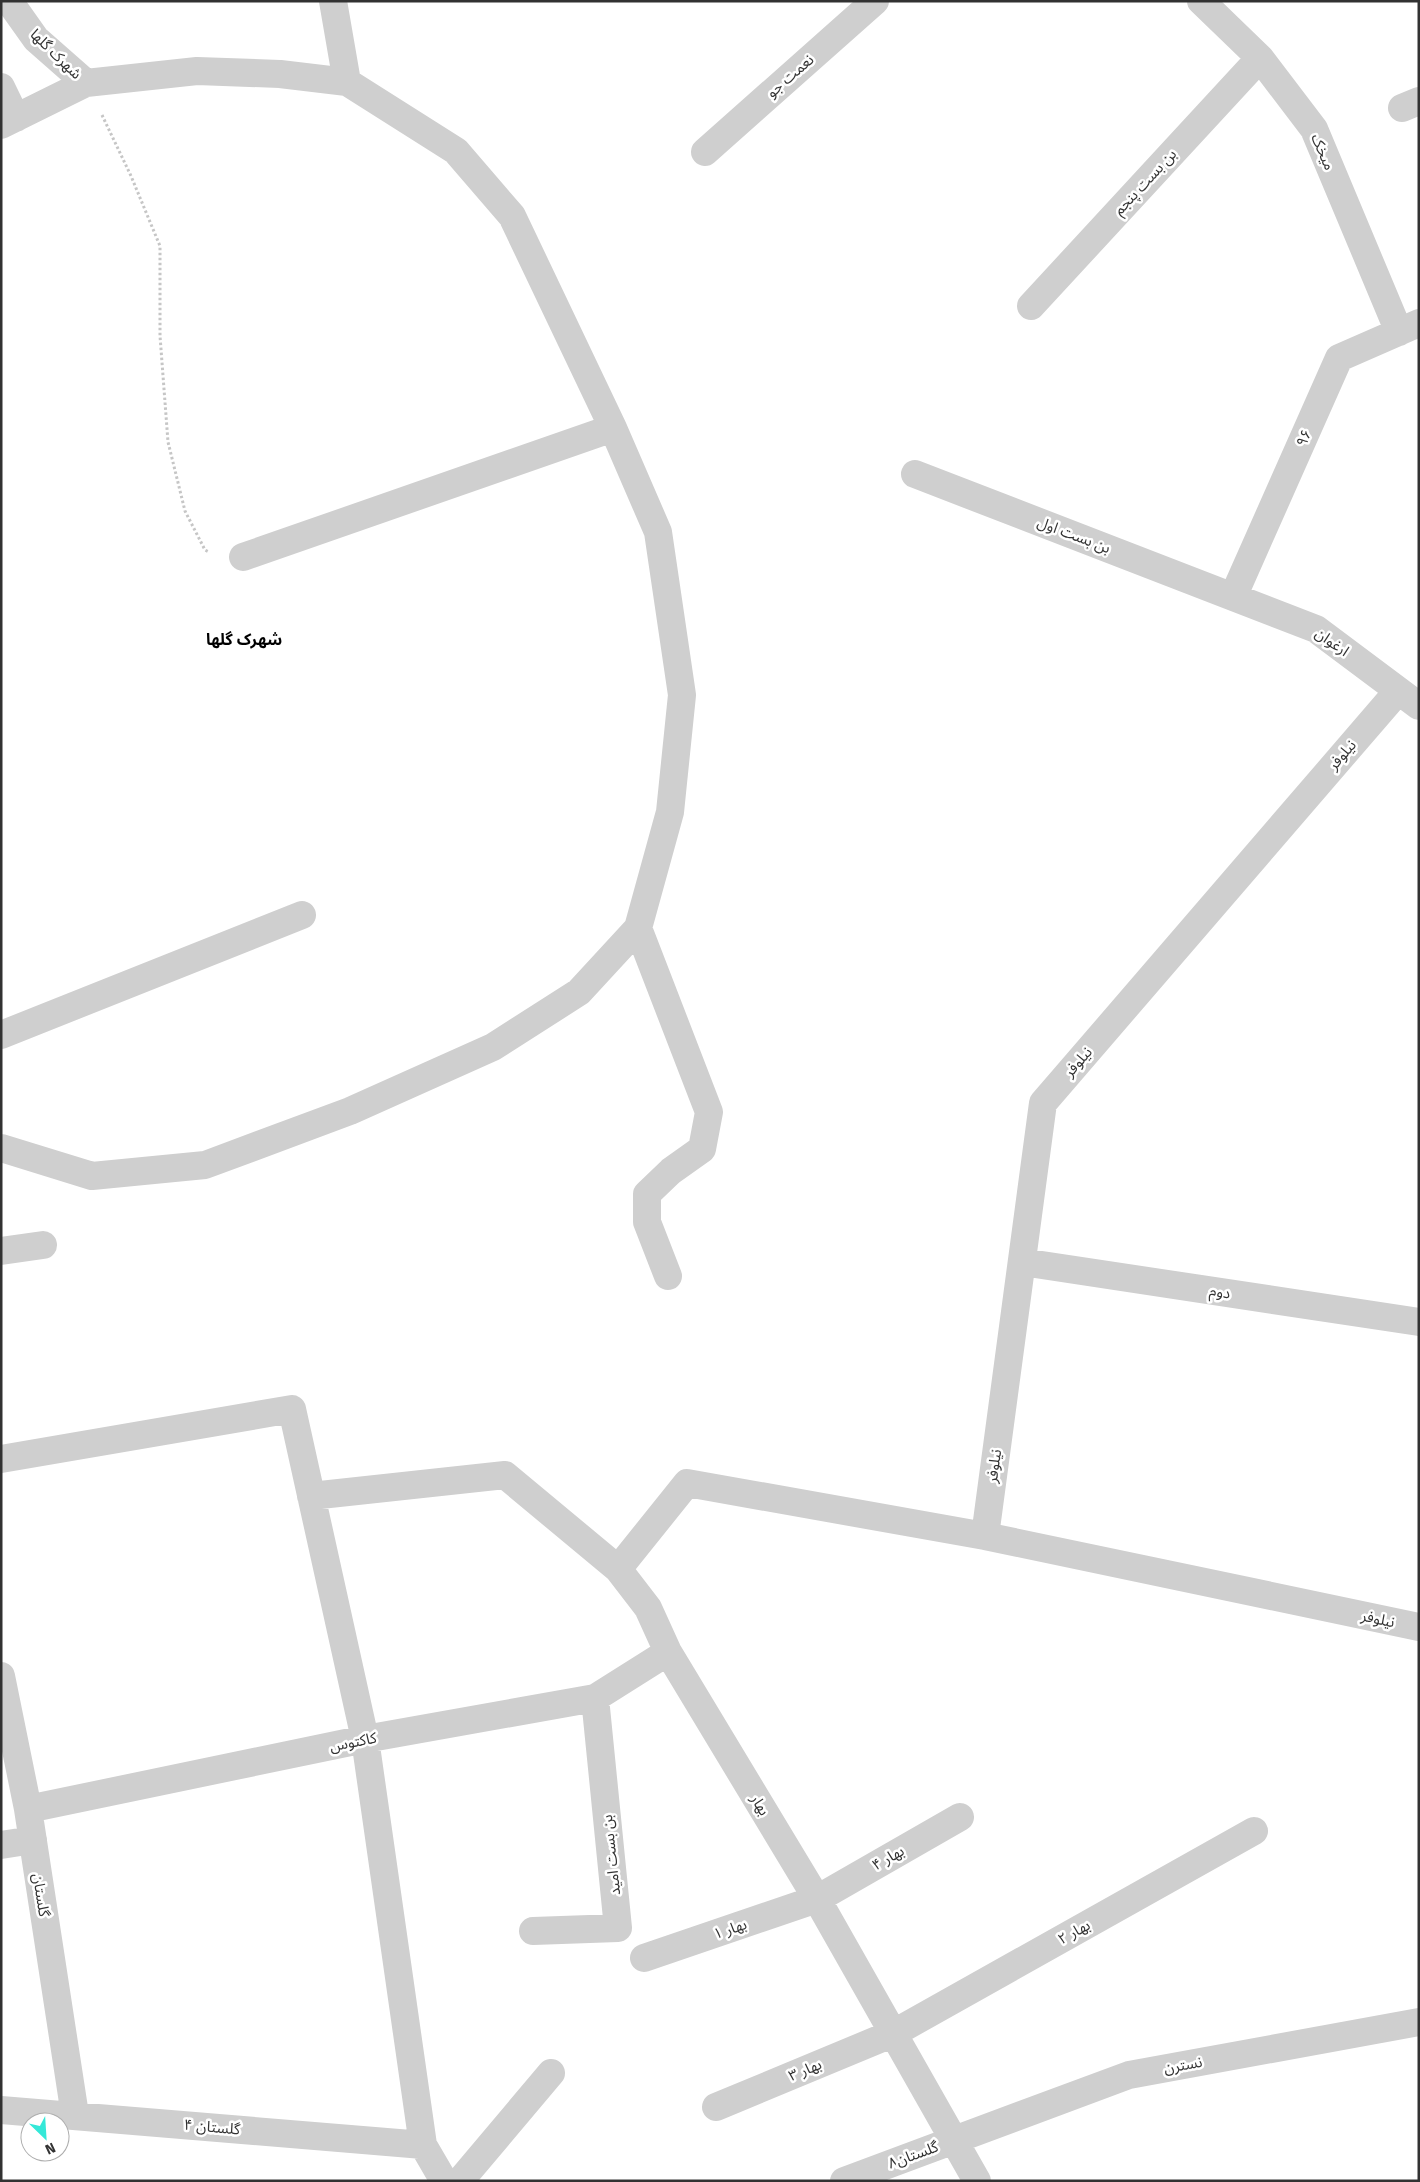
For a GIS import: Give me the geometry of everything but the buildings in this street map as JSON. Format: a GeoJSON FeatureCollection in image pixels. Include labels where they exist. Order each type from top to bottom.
{"type":"FeatureCollection","features":[{"type":"Feature","properties":{"kind":"street","name":"شهرک گلها"},"geometry":{"type":"LineString","coordinates":[[8,1],[36,39],[86,83]]}},
{"type":"Feature","properties":{"kind":"street"},"geometry":{"type":"LineString","coordinates":[[333,1],[347,82]]}},
{"type":"Feature","properties":{"kind":"street","name":"نعمت جو"},"geometry":{"type":"LineString","coordinates":[[705,152],[876,1]]}},
{"type":"Feature","properties":{"kind":"street","name":"میخک"},"geometry":{"type":"LineString","coordinates":[[1201,1],[1260,58],[1314,129],[1409,327]]}},
{"type":"Feature","properties":{"kind":"street","name":"بن بست پنجم"},"geometry":{"type":"LineString","coordinates":[[1031,306],[1260,58]]}},
{"type":"Feature","properties":{"kind":"street"},"geometry":{"type":"LineString","coordinates":[[1,87],[8,122],[86,83],[197,71],[280,74],[347,82],[456,151],[512,216],[613,428],[658,532],[682,695],[670,812],[638,928],[579,992],[493,1047],[350,1111],[205,1165],[92,1176],[1,1148]]}},
{"type":"Feature","properties":{"kind":"street","name":"۹۶"},"geometry":{"type":"LineString","coordinates":[[1234,597],[1339,358],[1409,327]]}},
{"type":"Feature","properties":{"kind":"street"},"geometry":{"type":"LineString","coordinates":[[244,557],[613,428]]}},
{"type":"Feature","properties":{"kind":"street","name":"بن بست اول"},"geometry":{"type":"LineString","coordinates":[[915,474],[1234,597]]}},
{"type":"Feature","properties":{"kind":"street","name":"ارغوان"},"geometry":{"type":"LineString","coordinates":[[1234,597],[1316,629],[1408,698]]}},
{"type":"Feature","properties":{"kind":"street","name":"نیلوفر"},"geometry":{"type":"LineString","coordinates":[[985,1536],[1043,1103],[1408,698]]}},
{"type":"Feature","properties":{"kind":"street"},"geometry":{"type":"LineString","coordinates":[[1,1036],[302,915]]}},
{"type":"Feature","properties":{"kind":"street"},"geometry":{"type":"LineString","coordinates":[[638,928],[709,1112],[702,1149],[671,1171],[647,1194],[648,1222],[668,1276]]}},
{"type":"Feature","properties":{"kind":"street"},"geometry":{"type":"LineString","coordinates":[[1,1251],[43,1244]]}},
{"type":"Feature","properties":{"kind":"street","name":"دوم"},"geometry":{"type":"LineString","coordinates":[[1022,1262],[1419,1322]]}},
{"type":"Feature","properties":{"kind":"street"},"geometry":{"type":"LineString","coordinates":[[1,1459],[292,1409],[365,1739],[423,2145],[444,2181]]}},
{"type":"Feature","properties":{"kind":"street","name":"بهار"},"geometry":{"type":"LineString","coordinates":[[311,1496],[505,1475],[618,1569],[648,1608],[668,1652],[817,1899],[977,2181]]}},
{"type":"Feature","properties":{"kind":"street","name":"نیلوفر"},"geometry":{"type":"LineString","coordinates":[[618,1569],[687,1483],[985,1536],[1419,1628]]}},
{"type":"Feature","properties":{"kind":"street","name":"کاکتوس"},"geometry":{"type":"LineString","coordinates":[[28,1809],[365,1739],[595,1698],[668,1652]]}},
{"type":"Feature","properties":{"kind":"street","name":"گلستان"},"geometry":{"type":"LineString","coordinates":[[1,1676],[28,1809],[75,2115]]}},
{"type":"Feature","properties":{"kind":"street","name":"بن بست امید"},"geometry":{"type":"LineString","coordinates":[[532,1931],[618,1928],[595,1698]]}},
{"type":"Feature","properties":{"kind":"street","name":"بهار ۴"},"geometry":{"type":"LineString","coordinates":[[817,1899],[960,1817]]}},
{"type":"Feature","properties":{"kind":"street","name":"بهار ۲"},"geometry":{"type":"LineString","coordinates":[[894,2033],[1254,1831]]}},
{"type":"Feature","properties":{"kind":"street"},"geometry":{"type":"LineString","coordinates":[[1,1845],[33,1840]]}},
{"type":"Feature","properties":{"kind":"street","name":"بهار ۱"},"geometry":{"type":"LineString","coordinates":[[644,1958],[817,1899]]}},
{"type":"Feature","properties":{"kind":"street","name":"نسترن"},"geometry":{"type":"LineString","coordinates":[[955,2140],[1129,2075],[1419,2022]]}},
{"type":"Feature","properties":{"kind":"street","name":"بهار ۳"},"geometry":{"type":"LineString","coordinates":[[716,2107],[894,2033]]}},
{"type":"Feature","properties":{"kind":"street"},"geometry":{"type":"LineString","coordinates":[[460,2181],[551,2073]]}},
{"type":"Feature","properties":{"kind":"street","name":"گلستان ۴"},"geometry":{"type":"LineString","coordinates":[[1,2110],[423,2145]]}},
{"type":"Feature","properties":{"kind":"street","name":"گلستان۸"},"geometry":{"type":"LineString","coordinates":[[844,2181],[955,2140]]}},
{"type":"Feature","properties":{"kind":"path"},"geometry":{"type":"LineString","coordinates":[[86,83],[131,176],[160,246],[160,336],[168,442],[185,511],[205,550],[217,556],[244,557]]}},
{"type":"Feature","properties":{"kind":"district","name":"شهرک گلها"},"geometry":{"type":"Point","coordinates":[244,639]}}]}
